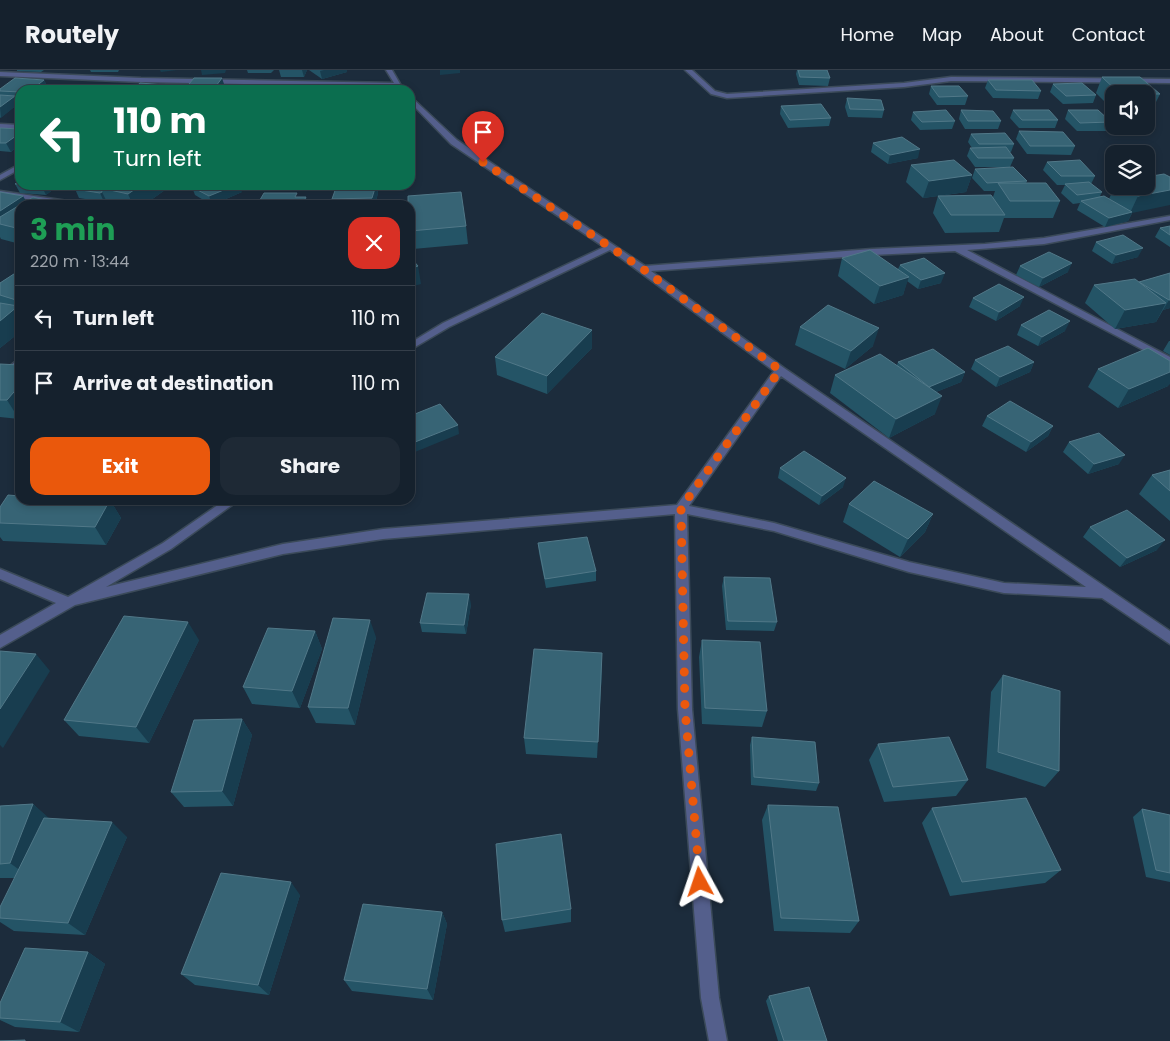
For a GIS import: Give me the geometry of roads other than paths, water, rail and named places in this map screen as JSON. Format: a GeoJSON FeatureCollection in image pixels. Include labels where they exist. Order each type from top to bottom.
{"type":"FeatureCollection","features":[{"type":"Feature","properties":{"kind":"street"},"geometry":{"type":"LineString","coordinates":[[389,70],[399,85]]}},
{"type":"Feature","properties":{"kind":"street"},"geometry":{"type":"LineString","coordinates":[[688,70],[713,94],[727,96],[864,88],[951,79],[1170,81]]}},
{"type":"Feature","properties":{"kind":"street"},"geometry":{"type":"LineString","coordinates":[[940,70],[951,79]]}},
{"type":"Feature","properties":{"kind":"street"},"geometry":{"type":"LineString","coordinates":[[0,74],[326,85]]}},
{"type":"Feature","properties":{"kind":"street"},"geometry":{"type":"LineString","coordinates":[[134,85],[141,80]]}},
{"type":"Feature","properties":{"kind":"street"},"geometry":{"type":"LineString","coordinates":[[415,103],[454,142],[643,269],[780,370],[1170,638]]}},
{"type":"Feature","properties":{"kind":"street"},"geometry":{"type":"LineString","coordinates":[[0,126],[15,127]]}},
{"type":"Feature","properties":{"kind":"street"},"geometry":{"type":"LineString","coordinates":[[0,178],[15,169]]}},
{"type":"Feature","properties":{"kind":"street"},"geometry":{"type":"LineString","coordinates":[[0,193],[47,200]]}},
{"type":"Feature","properties":{"kind":"street"},"geometry":{"type":"LineString","coordinates":[[643,269],[985,247],[1044,241],[1170,218]]}},
{"type":"Feature","properties":{"kind":"street"},"geometry":{"type":"LineString","coordinates":[[415,344],[446,325],[610,247]]}},
{"type":"Feature","properties":{"kind":"street"},"geometry":{"type":"LineString","coordinates":[[956,248],[1170,361]]}},
{"type":"Feature","properties":{"kind":"street"},"geometry":{"type":"LineString","coordinates":[[0,380],[15,366]]}},
{"type":"Feature","properties":{"kind":"street"},"geometry":{"type":"LineString","coordinates":[[718,1041],[710,998],[685,709],[681,508],[780,370]]}},
{"type":"Feature","properties":{"kind":"street"},"geometry":{"type":"LineString","coordinates":[[0,642],[166,546],[226,505]]}},
{"type":"Feature","properties":{"kind":"street"},"geometry":{"type":"LineString","coordinates":[[0,574],[67,602],[283,549],[373,535],[503,522],[681,508],[774,527],[910,567],[1004,588],[1104,593]]}}]}
